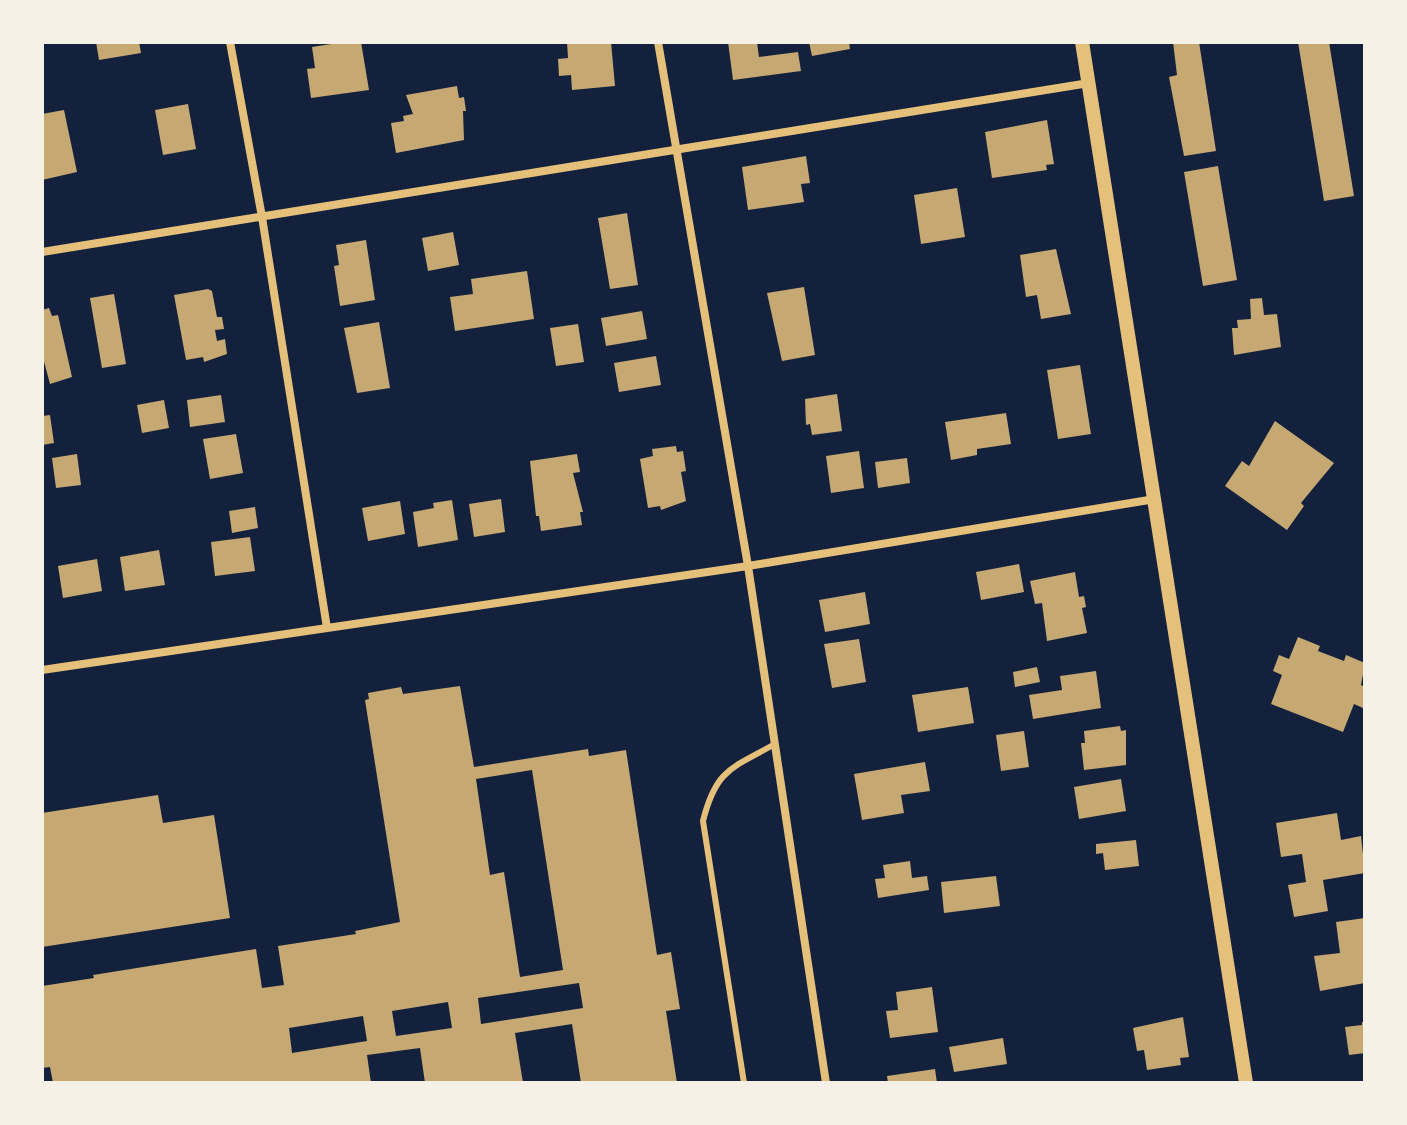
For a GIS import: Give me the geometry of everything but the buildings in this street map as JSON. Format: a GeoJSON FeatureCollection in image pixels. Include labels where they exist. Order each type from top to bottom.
{"type":"FeatureCollection","features":[{"type":"Feature","properties":{"kind":"street"},"geometry":{"type":"LineString","coordinates":[[230,42],[262,217],[327,628]]}},
{"type":"Feature","properties":{"kind":"street"},"geometry":{"type":"LineString","coordinates":[[658,42],[674,151],[748,566],[826,1083]]}},
{"type":"Feature","properties":{"kind":"street"},"geometry":{"type":"LineString","coordinates":[[1082,42],[1246,1083]]}},
{"type":"Feature","properties":{"kind":"street"},"geometry":{"type":"LineString","coordinates":[[42,252],[1089,83]]}},
{"type":"Feature","properties":{"kind":"street"},"geometry":{"type":"LineString","coordinates":[[42,670],[748,566],[1155,499]]}},
{"type":"Feature","properties":{"kind":"lane"},"geometry":{"type":"LineString","coordinates":[[744,1083],[703,821],[710,794],[723,773],[775,744]]}}]}
